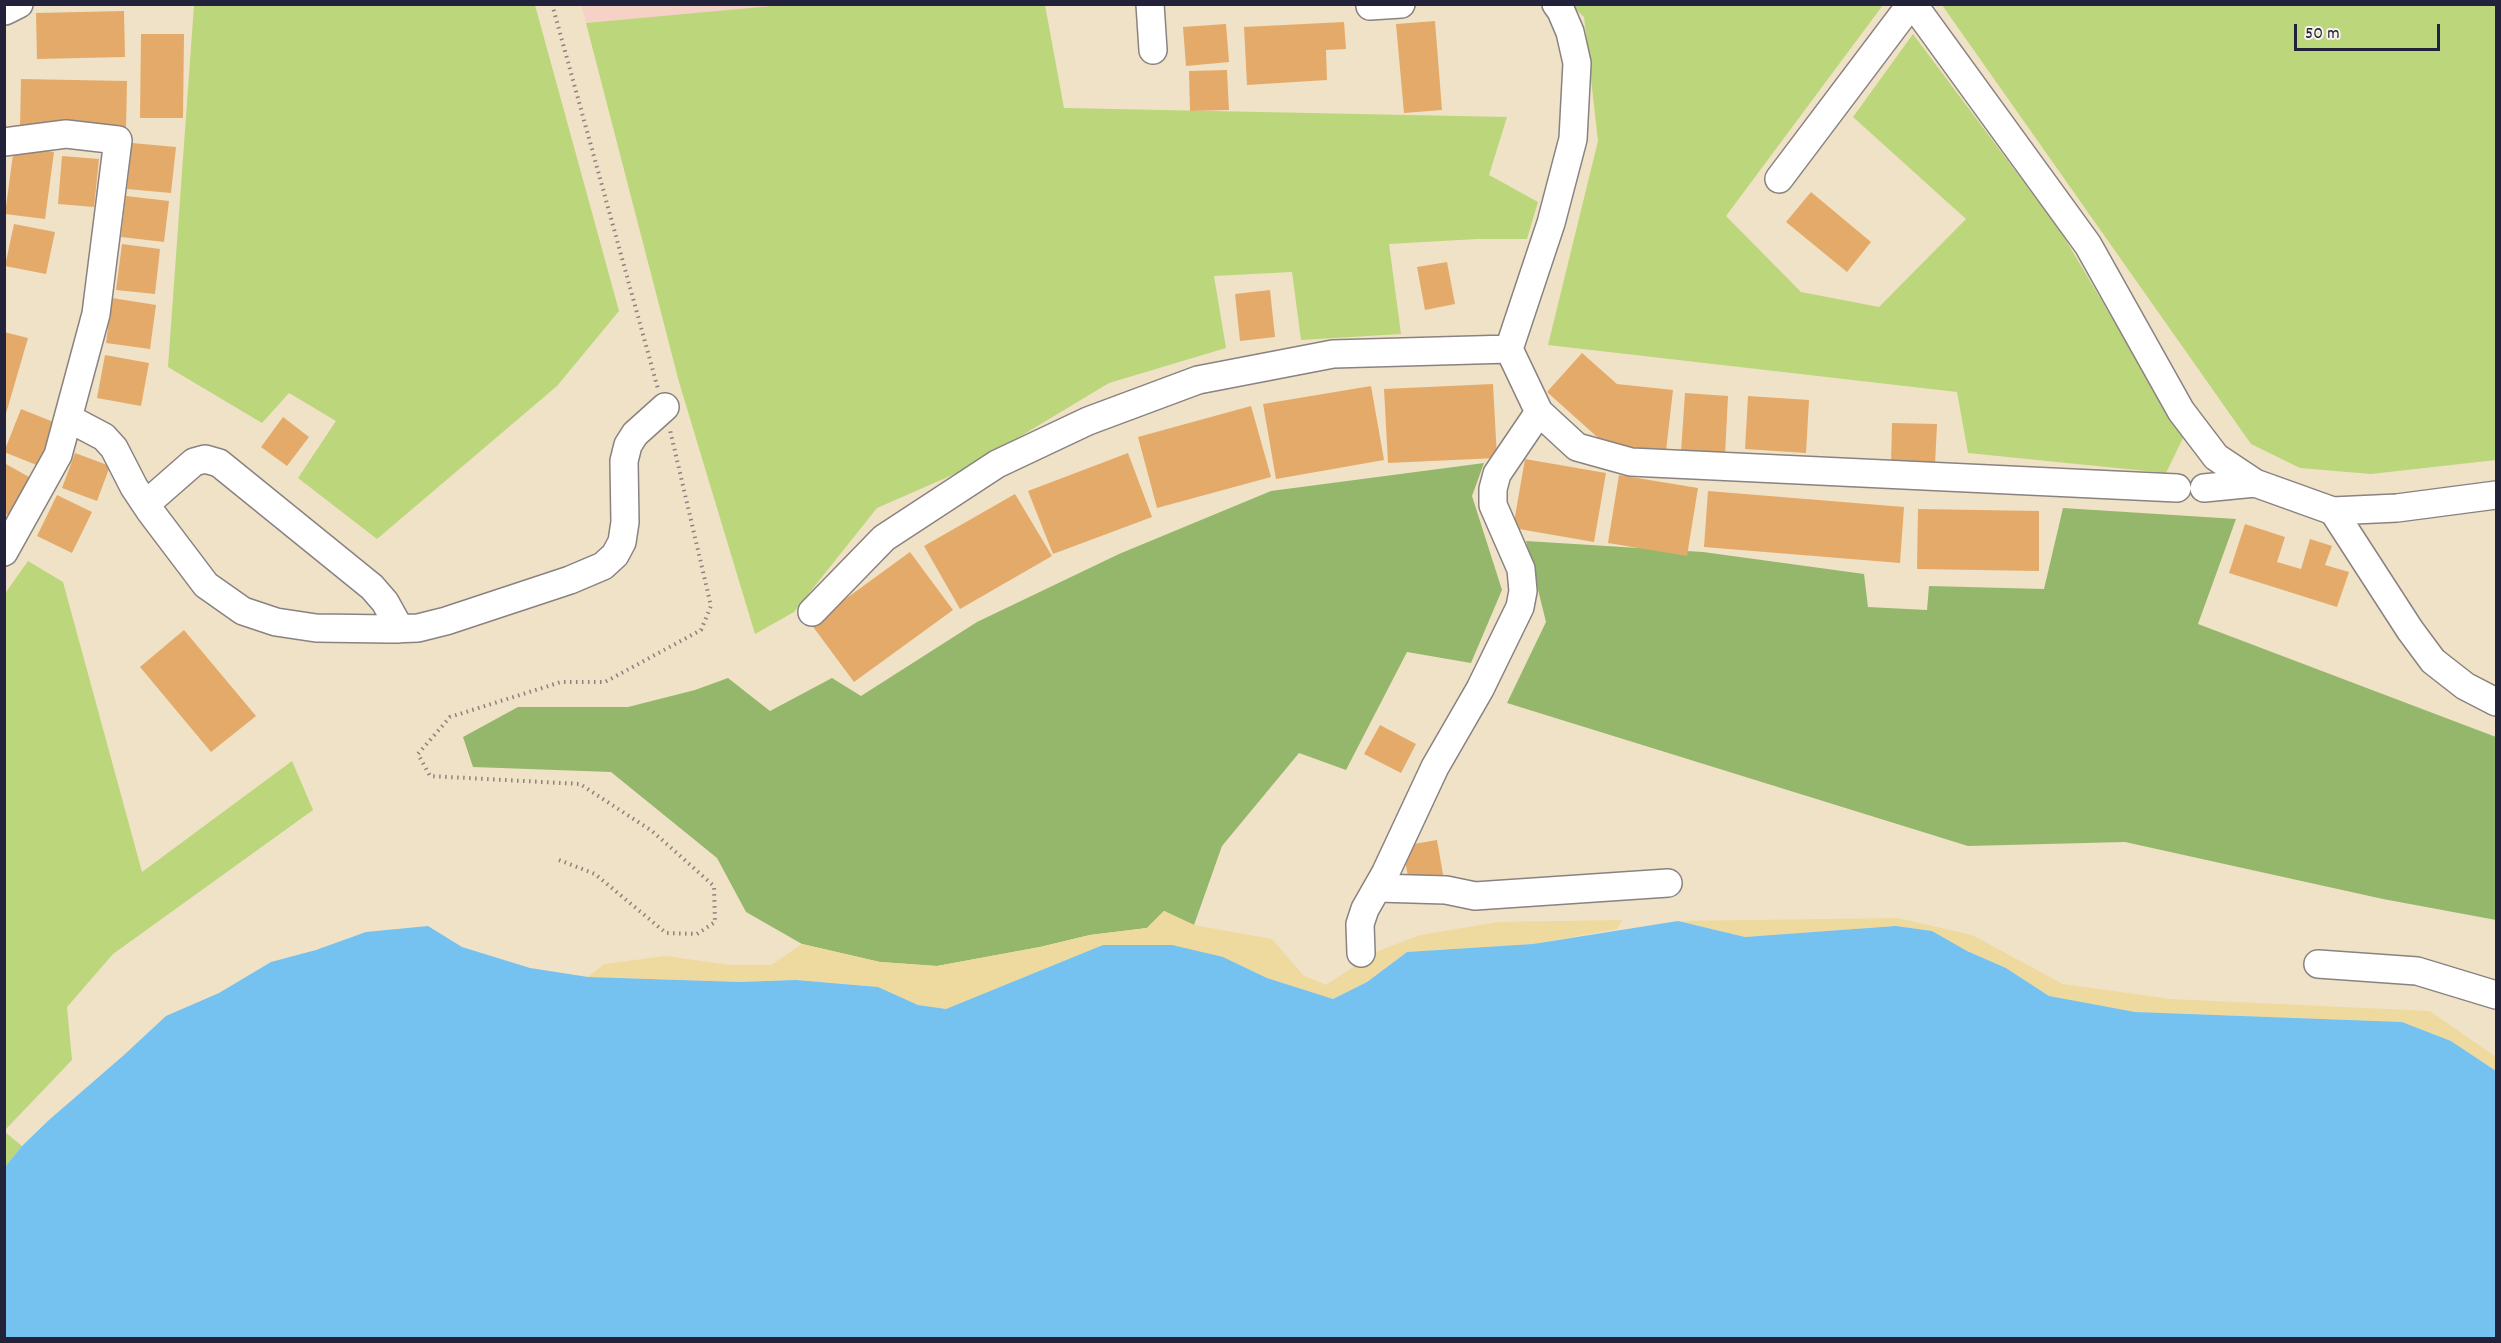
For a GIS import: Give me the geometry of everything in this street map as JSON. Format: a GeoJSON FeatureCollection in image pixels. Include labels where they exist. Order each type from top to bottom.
{"type":"FeatureCollection","features":[{"type":"Feature","properties":{"kind":"street"},"geometry":{"type":"LineString","coordinates":[[1150,4],[1153,50]]}},
{"type":"Feature","properties":{"kind":"street"},"geometry":{"type":"LineString","coordinates":[[1370,6],[1401,4]]}},
{"type":"Feature","properties":{"kind":"street"},"geometry":{"type":"LineString","coordinates":[[1556,4],[1570,32],[1577,63],[1573,139],[1551,223],[1509,349],[1539,412],[1577,447],[1631,462],[2177,488]]}},
{"type":"Feature","properties":{"kind":"street"},"geometry":{"type":"LineString","coordinates":[[1779,179],[1912,4],[2088,245],[2181,411],[2216,457],[2255,483],[2333,510],[2397,508],[2496,495]]}},
{"type":"Feature","properties":{"kind":"street"},"geometry":{"type":"LineString","coordinates":[[4,142],[66,134],[118,140],[96,314],[58,455],[4,552]]}},
{"type":"Feature","properties":{"kind":"street"},"geometry":{"type":"LineString","coordinates":[[812,612],[884,538],[997,464],[1088,421],[1198,380],[1333,354],[1509,349]]}},
{"type":"Feature","properties":{"kind":"street"},"geometry":{"type":"LineString","coordinates":[[68,418],[104,437],[114,448],[146,504],[206,585],[243,610],[276,622],[316,628],[400,629],[446,621],[570,580],[603,566],[615,555],[622,542],[625,522],[624,461],[628,445],[635,434],[665,407]]}},
{"type":"Feature","properties":{"kind":"street"},"geometry":{"type":"LineString","coordinates":[[1361,953],[1360,924],[1365,909],[1435,767],[1480,689],[1520,607],[1523,591],[1521,570],[1494,505],[1492,489],[1497,474],[1539,412]]}},
{"type":"Feature","properties":{"kind":"street"},"geometry":{"type":"LineString","coordinates":[[146,504],[194,462],[205,459],[219,463],[372,587],[385,602],[400,629]]}},
{"type":"Feature","properties":{"kind":"street"},"geometry":{"type":"LineString","coordinates":[[2204,488],[2255,483]]}},
{"type":"Feature","properties":{"kind":"street"},"geometry":{"type":"LineString","coordinates":[[2333,510],[2410,630],[2433,661],[2465,686],[2496,702]]}},
{"type":"Feature","properties":{"kind":"street"},"geometry":{"type":"LineString","coordinates":[[1377,888],[1446,890],[1475,896],[1668,883]]}},
{"type":"Feature","properties":{"kind":"street"},"geometry":{"type":"LineString","coordinates":[[2318,964],[2417,971],[2496,995]]}},
{"type":"Feature","properties":{"kind":"shaded area"},"geometry":{"type":"Polygon","coordinates":[[[581,4],[794,5],[586,23],[581,4]]]}},
{"type":"Feature","properties":{"kind":"green space"},"geometry":{"type":"Polygon","coordinates":[[[794,4],[1045,5],[1064,108],[1507,117],[1489,175],[1538,202],[1527,239],[1477,239],[1389,244],[1401,334],[1301,340],[1292,272],[1214,276],[1226,348],[1109,383],[966,469],[877,508],[794,612],[755,634],[679,382],[586,23],[794,4]]]}},
{"type":"Feature","properties":{"kind":"green space"},"geometry":{"type":"Polygon","coordinates":[[[194,5],[535,5],[619,311],[557,386],[377,539],[298,478],[336,421],[289,393],[262,423],[168,367],[194,5]]]}},
{"type":"Feature","properties":{"kind":"green space"},"geometry":{"type":"Polygon","coordinates":[[[1571,5],[1883,5],[1726,216],[1801,292],[1879,307],[1966,219],[1853,117],[1913,34],[2061,232],[2183,438],[2166,473],[1968,453],[1957,392],[1548,345],[1598,141],[1584,17],[1571,5]]]}},
{"type":"Feature","properties":{"kind":"green space"},"geometry":{"type":"Polygon","coordinates":[[[1942,5],[2496,5],[2496,460],[2371,474],[2300,468],[2251,444],[1942,5]]]}},
{"type":"Feature","properties":{"kind":"green space"},"geometry":{"type":"Polygon","coordinates":[[[1484,463],[1472,496],[1502,590],[1471,663],[1407,652],[1346,770],[1299,753],[1222,846],[1194,925],[1164,911],[1147,928],[1090,935],[1040,947],[937,966],[880,962],[802,944],[746,912],[717,858],[611,772],[473,767],[463,737],[518,707],[628,707],[695,690],[728,678],[770,711],[832,678],[861,696],[977,622],[1119,554],[1271,491],[1484,463]]]}},
{"type":"Feature","properties":{"kind":"green space"},"geometry":{"type":"Polygon","coordinates":[[[2063,508],[2236,519],[2198,624],[2496,737],[2496,920],[2383,899],[2125,842],[1968,846],[1507,703],[1546,622],[1526,541],[1703,552],[1864,574],[1868,607],[1927,610],[1929,586],[2044,589],[2063,508]]]}},
{"type":"Feature","properties":{"kind":"green space"},"geometry":{"type":"Polygon","coordinates":[[[28,561],[63,582],[142,872],[292,761],[313,810],[113,954],[67,1007],[72,1060],[5,1130],[4,595],[28,561]]]}},
{"type":"Feature","properties":{"kind":"green space"},"geometry":{"type":"Polygon","coordinates":[[[5,1132],[22,1146],[5,1167],[5,1132]]]}},
{"type":"Feature","properties":{"kind":"sand"},"geometry":{"type":"Polygon","coordinates":[[[1164,911],[1194,925],[1272,939],[1303,975],[1326,985],[1378,951],[1420,935],[1498,922],[1622,920],[1617,929],[1533,944],[1407,952],[1367,982],[1333,999],[1267,978],[1223,957],[1103,945],[946,1009],[918,1005],[878,987],[796,980],[740,982],[588,977],[604,964],[666,956],[730,965],[771,965],[802,944],[880,962],[937,966],[1040,947],[1090,935],[1147,928],[1164,911]]]}},
{"type":"Feature","properties":{"kind":"sand"},"geometry":{"type":"Polygon","coordinates":[[[1897,918],[1972,935],[2063,984],[2171,999],[2430,1011],[2496,1057],[2496,1071],[2451,1041],[2402,1022],[2135,1012],[2049,996],[2006,968],[1967,951],[1932,931],[1896,926],[1745,937],[1678,921],[1897,918]]]}},
{"type":"Feature","properties":{"kind":"water"},"geometry":{"type":"Polygon","coordinates":[[[1678,921],[1745,937],[1896,926],[1932,931],[1967,951],[2006,968],[2049,996],[2135,1012],[2402,1022],[2451,1041],[2496,1071],[2496,1338],[5,1338],[5,1167],[22,1146],[166,1016],[219,993],[271,962],[316,950],[366,932],[428,926],[462,947],[530,968],[588,977],[740,982],[796,980],[878,987],[918,1005],[946,1009],[1103,945],[1172,945],[1223,957],[1267,978],[1333,999],[1367,982],[1407,952],[1533,944],[1678,921]]]}},
{"type":"Feature","properties":{"kind":"building"},"geometry":{"type":"Polygon","coordinates":[[[124,11],[125,57],[37,59],[36,13],[124,11]]]}},
{"type":"Feature","properties":{"kind":"building"},"geometry":{"type":"Polygon","coordinates":[[[1435,21],[1442,110],[1404,113],[1396,24],[1435,21]]]}},
{"type":"Feature","properties":{"kind":"building"},"geometry":{"type":"Polygon","coordinates":[[[1344,22],[1346,49],[1326,50],[1327,80],[1247,85],[1244,27],[1344,22]]]}},
{"type":"Feature","properties":{"kind":"building"},"geometry":{"type":"Polygon","coordinates":[[[1226,24],[1229,62],[1186,66],[1183,27],[1226,24]]]}},
{"type":"Feature","properties":{"kind":"building"},"geometry":{"type":"Polygon","coordinates":[[[141,34],[184,34],[183,118],[140,118],[141,34]]]}},
{"type":"Feature","properties":{"kind":"building"},"geometry":{"type":"Polygon","coordinates":[[[1227,70],[1229,110],[1190,111],[1189,71],[1227,70]]]}},
{"type":"Feature","properties":{"kind":"building"},"geometry":{"type":"Polygon","coordinates":[[[21,79],[127,81],[126,128],[20,127],[21,79]]]}},
{"type":"Feature","properties":{"kind":"building"},"geometry":{"type":"Polygon","coordinates":[[[132,143],[176,147],[171,193],[127,189],[132,143]]]}},
{"type":"Feature","properties":{"kind":"building"},"geometry":{"type":"Polygon","coordinates":[[[14,147],[54,152],[45,219],[5,214],[14,147]]]}},
{"type":"Feature","properties":{"kind":"building"},"geometry":{"type":"Polygon","coordinates":[[[62,156],[99,159],[94,207],[58,204],[62,156]]]}},
{"type":"Feature","properties":{"kind":"building"},"geometry":{"type":"Polygon","coordinates":[[[1811,192],[1871,242],[1847,272],[1786,222],[1811,192]]]}},
{"type":"Feature","properties":{"kind":"building"},"geometry":{"type":"Polygon","coordinates":[[[126,196],[169,201],[164,242],[121,237],[126,196]]]}},
{"type":"Feature","properties":{"kind":"building"},"geometry":{"type":"Polygon","coordinates":[[[14,224],[55,232],[46,274],[5,266],[14,224]]]}},
{"type":"Feature","properties":{"kind":"building"},"geometry":{"type":"Polygon","coordinates":[[[122,244],[160,249],[155,294],[116,290],[122,244]]]}},
{"type":"Feature","properties":{"kind":"building"},"geometry":{"type":"Polygon","coordinates":[[[1447,262],[1455,304],[1425,310],[1417,267],[1447,262]]]}},
{"type":"Feature","properties":{"kind":"building"},"geometry":{"type":"Polygon","coordinates":[[[1270,290],[1275,337],[1240,341],[1235,294],[1270,290]]]}},
{"type":"Feature","properties":{"kind":"building"},"geometry":{"type":"Polygon","coordinates":[[[112,298],[156,305],[150,349],[106,343],[112,298]]]}},
{"type":"Feature","properties":{"kind":"building"},"geometry":{"type":"Polygon","coordinates":[[[4,332],[28,338],[5,417],[4,417],[4,332]]]}},
{"type":"Feature","properties":{"kind":"building"},"geometry":{"type":"Polygon","coordinates":[[[1582,353],[1617,384],[1673,390],[1666,451],[1605,444],[1547,392],[1582,353]]]}},
{"type":"Feature","properties":{"kind":"building"},"geometry":{"type":"Polygon","coordinates":[[[105,355],[149,363],[141,406],[97,398],[105,355]]]}},
{"type":"Feature","properties":{"kind":"building"},"geometry":{"type":"Polygon","coordinates":[[[1493,384],[1497,458],[1388,463],[1384,389],[1493,384]]]}},
{"type":"Feature","properties":{"kind":"building"},"geometry":{"type":"Polygon","coordinates":[[[1371,386],[1384,460],[1276,479],[1263,404],[1371,386]]]}},
{"type":"Feature","properties":{"kind":"building"},"geometry":{"type":"Polygon","coordinates":[[[1685,393],[1728,396],[1725,455],[1681,452],[1685,393]]]}},
{"type":"Feature","properties":{"kind":"building"},"geometry":{"type":"Polygon","coordinates":[[[1748,396],[1809,400],[1806,453],[1745,449],[1748,396]]]}},
{"type":"Feature","properties":{"kind":"building"},"geometry":{"type":"Polygon","coordinates":[[[1251,406],[1271,477],[1157,508],[1138,437],[1251,406]]]}},
{"type":"Feature","properties":{"kind":"building"},"geometry":{"type":"Polygon","coordinates":[[[21,409],[56,423],[39,466],[4,452],[21,409]]]}},
{"type":"Feature","properties":{"kind":"building"},"geometry":{"type":"Polygon","coordinates":[[[283,417],[309,437],[287,466],[261,447],[283,417]]]}},
{"type":"Feature","properties":{"kind":"building"},"geometry":{"type":"Polygon","coordinates":[[[1892,423],[1937,424],[1935,465],[1891,464],[1892,423]]]}},
{"type":"Feature","properties":{"kind":"building"},"geometry":{"type":"Polygon","coordinates":[[[75,453],[110,466],[97,501],[62,488],[75,453]]]}},
{"type":"Feature","properties":{"kind":"building"},"geometry":{"type":"Polygon","coordinates":[[[1128,453],[1152,517],[1053,554],[1028,491],[1128,453]]]}},
{"type":"Feature","properties":{"kind":"building"},"geometry":{"type":"Polygon","coordinates":[[[1525,459],[1606,473],[1594,542],[1513,528],[1525,459]]]}},
{"type":"Feature","properties":{"kind":"building"},"geometry":{"type":"Polygon","coordinates":[[[4,463],[31,478],[10,516],[4,513],[4,463]]]}},
{"type":"Feature","properties":{"kind":"building"},"geometry":{"type":"Polygon","coordinates":[[[1619,475],[1698,488],[1687,556],[1608,543],[1619,475]]]}},
{"type":"Feature","properties":{"kind":"building"},"geometry":{"type":"Polygon","coordinates":[[[1708,491],[1904,507],[1900,563],[1704,547],[1708,491]]]}},
{"type":"Feature","properties":{"kind":"building"},"geometry":{"type":"Polygon","coordinates":[[[1015,494],[1052,556],[960,609],[924,546],[1015,494]]]}},
{"type":"Feature","properties":{"kind":"building"},"geometry":{"type":"Polygon","coordinates":[[[57,495],[92,512],[72,553],[37,536],[57,495]]]}},
{"type":"Feature","properties":{"kind":"building"},"geometry":{"type":"Polygon","coordinates":[[[1918,509],[2039,511],[2039,571],[1917,569],[1918,509]]]}},
{"type":"Feature","properties":{"kind":"building"},"geometry":{"type":"Polygon","coordinates":[[[2245,524],[2285,537],[2277,562],[2301,569],[2310,539],[2332,546],[2325,565],[2349,572],[2337,607],[2229,573],[2245,524]]]}},
{"type":"Feature","properties":{"kind":"building"},"geometry":{"type":"Polygon","coordinates":[[[910,552],[953,610],[854,682],[811,624],[910,552]]]}},
{"type":"Feature","properties":{"kind":"building"},"geometry":{"type":"Polygon","coordinates":[[[184,630],[256,716],[211,752],[140,667],[184,630]]]}},
{"type":"Feature","properties":{"kind":"building"},"geometry":{"type":"Polygon","coordinates":[[[1380,725],[1416,744],[1401,773],[1364,754],[1380,725]]]}},
{"type":"Feature","properties":{"kind":"building"},"geometry":{"type":"Polygon","coordinates":[[[1437,840],[1444,880],[1410,886],[1402,846],[1437,840]]]}}]}
